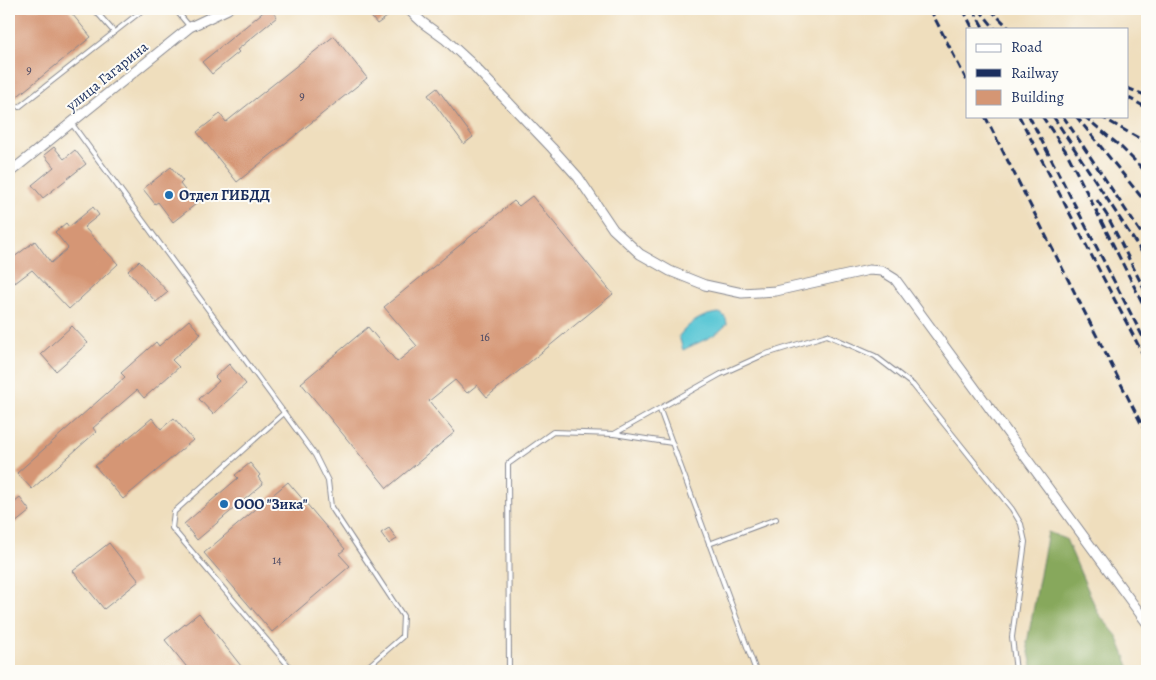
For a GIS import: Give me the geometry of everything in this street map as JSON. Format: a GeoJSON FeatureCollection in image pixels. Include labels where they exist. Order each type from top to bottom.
{"type":"FeatureCollection","features":[{"type":"Feature","properties":{"kind":"street","name":"улица Гагарина"},"geometry":{"type":"LineString","coordinates":[[9,173],[190,27],[228,9]]}},
{"type":"Feature","properties":{"kind":"street"},"geometry":{"type":"LineString","coordinates":[[408,9],[471,63],[552,148],[578,177],[613,229],[640,254],[670,271],[705,285],[742,293],[776,291],[869,270],[882,271],[895,279],[1147,623]]}},
{"type":"Feature","properties":{"kind":"lane"},"geometry":{"type":"LineString","coordinates":[[94,9],[114,32]]}},
{"type":"Feature","properties":{"kind":"lane"},"geometry":{"type":"LineString","coordinates":[[19,107],[144,9]]}},
{"type":"Feature","properties":{"kind":"lane"},"geometry":{"type":"LineString","coordinates":[[175,9],[190,27]]}},
{"type":"Feature","properties":{"kind":"lane"},"geometry":{"type":"LineString","coordinates":[[71,122],[315,455],[328,481],[331,507],[403,616],[402,637],[363,671]]}},
{"type":"Feature","properties":{"kind":"lane"},"geometry":{"type":"LineString","coordinates":[[614,434],[660,410],[691,390],[763,355],[827,335],[875,356],[913,385],[1012,509],[1021,524],[1025,542],[1012,637],[1016,671]]}},
{"type":"Feature","properties":{"kind":"lane"},"geometry":{"type":"LineString","coordinates":[[660,410],[756,671]]}},
{"type":"Feature","properties":{"kind":"lane"},"geometry":{"type":"LineString","coordinates":[[284,413],[174,512],[172,528],[293,671]]}},
{"type":"Feature","properties":{"kind":"lane"},"geometry":{"type":"LineString","coordinates":[[509,671],[508,464],[553,432],[614,434],[672,443]]}},
{"type":"Feature","properties":{"kind":"lane"},"geometry":{"type":"LineString","coordinates":[[709,544],[776,518]]}},
{"type":"Feature","properties":{"kind":"green space"},"geometry":{"type":"Polygon","coordinates":[[[1048,532],[1066,539],[1098,613],[1117,636],[1131,671],[1033,671],[1027,643],[1048,532]]]}},
{"type":"Feature","properties":{"kind":"water"},"geometry":{"type":"Polygon","coordinates":[[[719,313],[725,317],[727,324],[723,329],[683,350],[679,336],[683,331],[702,317],[719,313]]]}},
{"type":"Feature","properties":{"kind":"building"},"geometry":{"type":"Polygon","coordinates":[[[9,9],[68,9],[91,37],[9,103],[9,9]]]}},
{"type":"Feature","properties":{"kind":"building"},"geometry":{"type":"Polygon","coordinates":[[[267,9],[271,9],[277,17],[237,50],[239,52],[212,74],[202,62],[267,9]]]}},
{"type":"Feature","properties":{"kind":"building"},"geometry":{"type":"Polygon","coordinates":[[[365,9],[385,9],[390,15],[377,24],[365,9]]]}},
{"type":"Feature","properties":{"kind":"building"},"geometry":{"type":"Polygon","coordinates":[[[334,36],[367,78],[237,182],[197,132],[220,114],[226,122],[334,36]]]}},
{"type":"Feature","properties":{"kind":"building"},"geometry":{"type":"Polygon","coordinates":[[[437,88],[473,137],[464,144],[428,95],[437,88]]]}},
{"type":"Feature","properties":{"kind":"building"},"geometry":{"type":"Polygon","coordinates":[[[54,147],[64,159],[75,150],[86,164],[43,198],[32,185],[54,167],[44,155],[54,147]]]}},
{"type":"Feature","properties":{"kind":"building","name":"Отдел ГИБДД"},"geometry":{"type":"Polygon","coordinates":[[[171,167],[183,181],[180,184],[196,204],[173,222],[158,202],[155,204],[143,189],[171,167]]]}},
{"type":"Feature","properties":{"kind":"building"},"geometry":{"type":"Polygon","coordinates":[[[532,196],[613,294],[487,397],[477,385],[467,393],[455,380],[429,401],[455,432],[387,488],[301,383],[368,327],[397,362],[417,346],[384,307],[514,201],[519,206],[532,196]]]}},
{"type":"Feature","properties":{"kind":"building"},"geometry":{"type":"Polygon","coordinates":[[[93,207],[99,215],[84,227],[118,264],[69,309],[32,270],[15,283],[9,275],[9,261],[35,241],[51,263],[68,248],[55,232],[66,223],[69,227],[93,207]]]}},
{"type":"Feature","properties":{"kind":"building"},"geometry":{"type":"Polygon","coordinates":[[[139,261],[168,292],[156,302],[128,271],[139,261]]]}},
{"type":"Feature","properties":{"kind":"building"},"geometry":{"type":"Polygon","coordinates":[[[189,320],[201,334],[172,360],[179,367],[144,398],[137,390],[93,428],[96,432],[32,489],[17,473],[125,377],[121,373],[156,342],[159,346],[189,320]]]}},
{"type":"Feature","properties":{"kind":"building"},"geometry":{"type":"Polygon","coordinates":[[[72,326],[88,343],[56,371],[41,354],[72,326]]]}},
{"type":"Feature","properties":{"kind":"building"},"geometry":{"type":"Polygon","coordinates":[[[229,364],[246,384],[213,414],[199,399],[219,381],[215,377],[229,364]]]}},
{"type":"Feature","properties":{"kind":"building"},"geometry":{"type":"Polygon","coordinates":[[[152,418],[161,429],[174,418],[193,440],[123,499],[95,466],[152,418]]]}},
{"type":"Feature","properties":{"kind":"building","name":"ООО \"Зика\""},"geometry":{"type":"Polygon","coordinates":[[[250,463],[260,475],[258,477],[263,484],[197,540],[184,524],[238,478],[235,475],[250,463]]]}},
{"type":"Feature","properties":{"kind":"building"},"geometry":{"type":"Polygon","coordinates":[[[288,482],[345,549],[339,554],[350,566],[272,632],[204,553],[288,482]]]}},
{"type":"Feature","properties":{"kind":"building"},"geometry":{"type":"Polygon","coordinates":[[[20,498],[30,511],[9,528],[9,507],[20,498]]]}},
{"type":"Feature","properties":{"kind":"building"},"geometry":{"type":"Polygon","coordinates":[[[389,528],[397,539],[389,544],[381,533],[389,528]]]}},
{"type":"Feature","properties":{"kind":"building"},"geometry":{"type":"Polygon","coordinates":[[[109,543],[139,581],[104,609],[73,571],[109,543]]]}},
{"type":"Feature","properties":{"kind":"building"},"geometry":{"type":"Polygon","coordinates":[[[199,613],[245,671],[190,671],[165,640],[199,613]]]}},
{"type":"Feature","properties":{"kind":"railway"},"geometry":{"type":"LineString","coordinates":[[930,9],[966,79]]}},
{"type":"Feature","properties":{"kind":"railway"},"geometry":{"type":"LineString","coordinates":[[963,9],[972,28]]}},
{"type":"Feature","properties":{"kind":"railway"},"geometry":{"type":"LineString","coordinates":[[973,9],[983,28]]}},
{"type":"Feature","properties":{"kind":"railway"},"geometry":{"type":"LineString","coordinates":[[979,9],[994,28]]}},
{"type":"Feature","properties":{"kind":"railway"},"geometry":{"type":"LineString","coordinates":[[990,9],[1009,28]]}},
{"type":"Feature","properties":{"kind":"railway"},"geometry":{"type":"LineString","coordinates":[[1128,88],[1147,96]]}},
{"type":"Feature","properties":{"kind":"railway"},"geometry":{"type":"LineString","coordinates":[[1128,98],[1147,108]]}},
{"type":"Feature","properties":{"kind":"railway"},"geometry":{"type":"LineString","coordinates":[[986,118],[1147,435]]}},
{"type":"Feature","properties":{"kind":"railway"},"geometry":{"type":"LineString","coordinates":[[1020,118],[1147,362]]}},
{"type":"Feature","properties":{"kind":"railway"},"geometry":{"type":"LineString","coordinates":[[1030,118],[1147,345]]}},
{"type":"Feature","properties":{"kind":"railway"},"geometry":{"type":"LineString","coordinates":[[1043,118],[1067,153],[1147,312]]}},
{"type":"Feature","properties":{"kind":"railway"},"geometry":{"type":"LineString","coordinates":[[1054,118],[1147,260]]}},
{"type":"Feature","properties":{"kind":"railway"},"geometry":{"type":"LineString","coordinates":[[1064,118],[1147,242]]}},
{"type":"Feature","properties":{"kind":"railway"},"geometry":{"type":"LineString","coordinates":[[1078,118],[1147,204]]}},
{"type":"Feature","properties":{"kind":"railway"},"geometry":{"type":"LineString","coordinates":[[1086,118],[1121,147],[1147,173]]}},
{"type":"Feature","properties":{"kind":"railway"},"geometry":{"type":"LineString","coordinates":[[1103,118],[1147,143]]}},
{"type":"Feature","properties":{"kind":"railway"},"geometry":{"type":"LineString","coordinates":[[1097,200],[1108,217],[1147,295]]}},
{"type":"Feature","properties":{"kind":"place","name":"Отдел ГИБДД"},"geometry":{"type":"Point","coordinates":[169,195]}},
{"type":"Feature","properties":{"kind":"place","name":"ООО \"Зика\""},"geometry":{"type":"Point","coordinates":[224,504]}}]}
